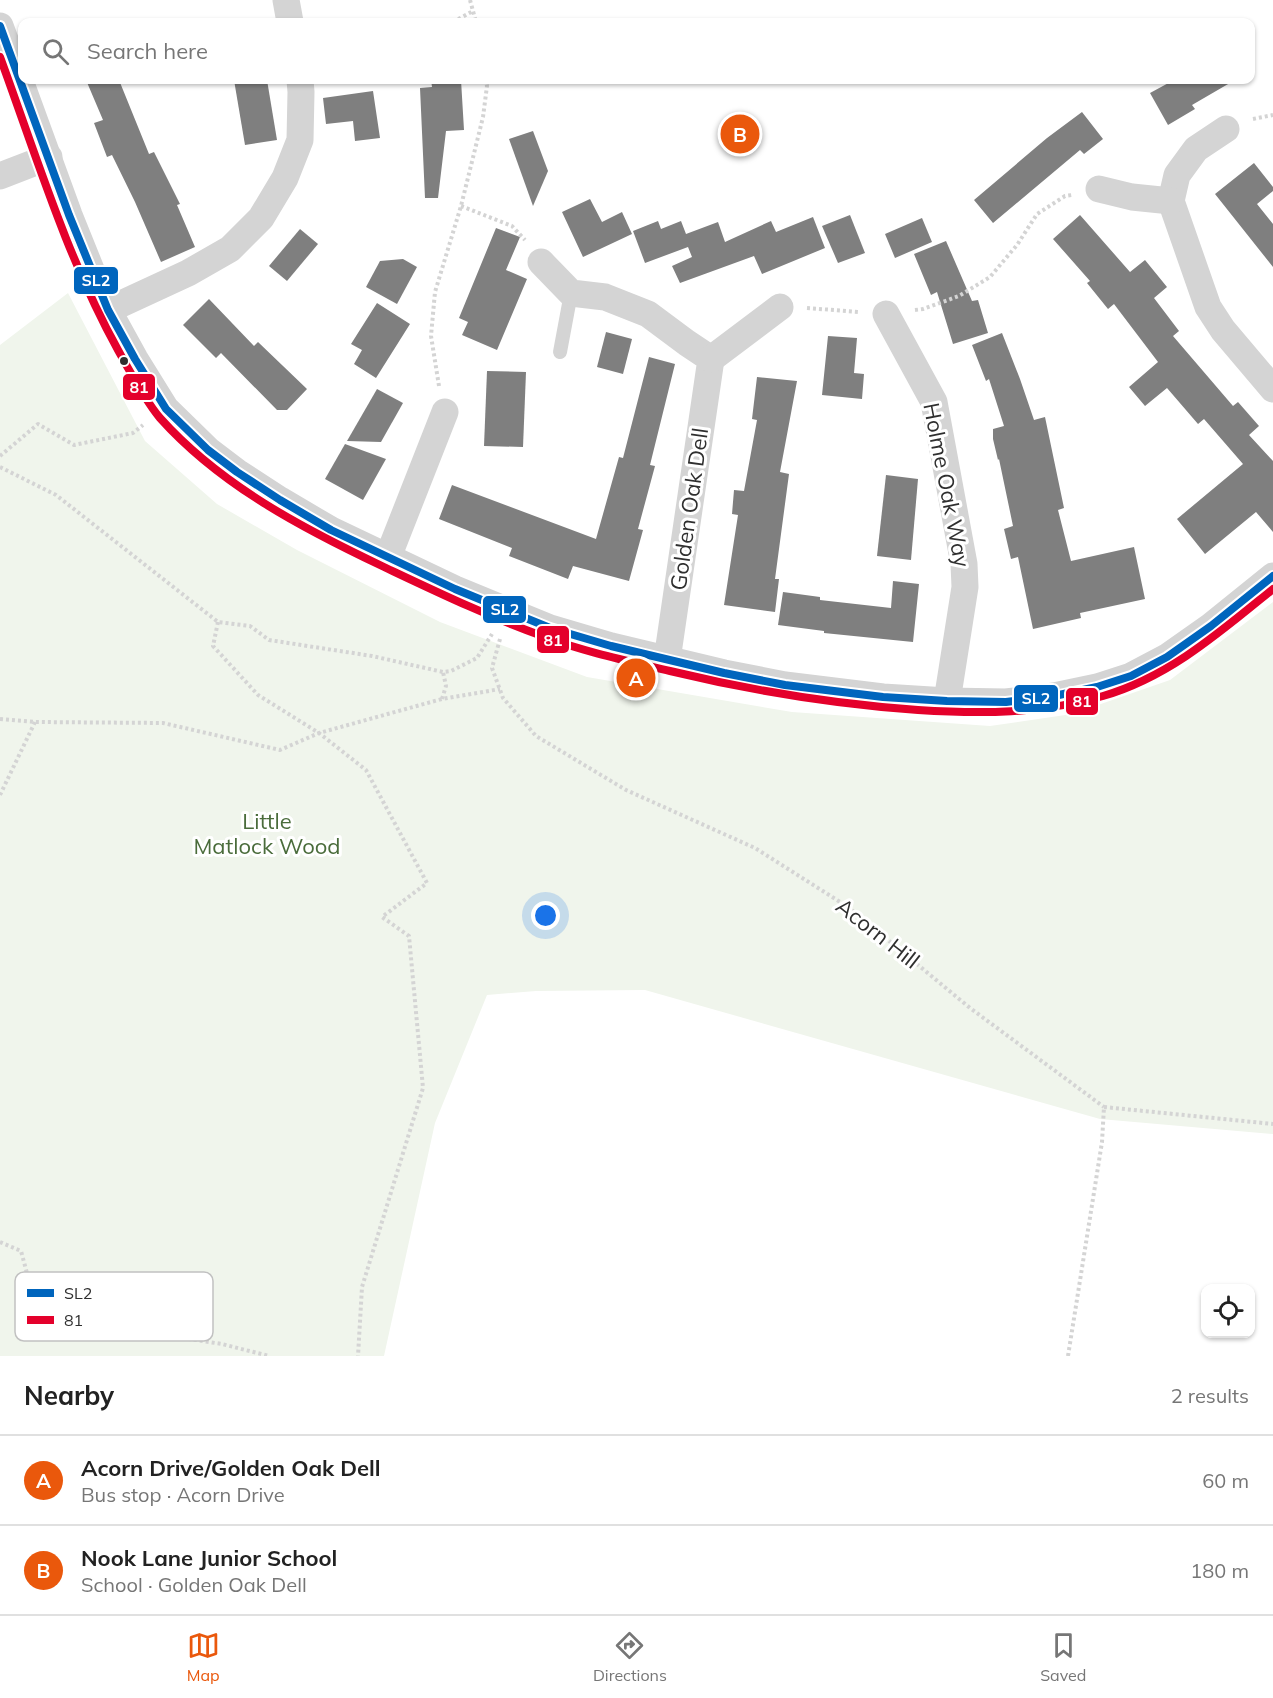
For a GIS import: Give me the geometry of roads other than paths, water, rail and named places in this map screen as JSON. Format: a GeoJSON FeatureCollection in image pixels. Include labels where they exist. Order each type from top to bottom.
{"type":"FeatureCollection","features":[{"type":"Feature","properties":{"kind":"street"},"geometry":{"type":"LineString","coordinates":[[286,0],[289,18]]}},
{"type":"Feature","properties":{"kind":"street"},"geometry":{"type":"LineString","coordinates":[[0,26],[18,75]]}},
{"type":"Feature","properties":{"kind":"street"},"geometry":{"type":"LineString","coordinates":[[21,84],[72,224],[108,310],[165,409],[208,450],[237,472],[331,530],[455,589],[550,627],[667,660],[785,685],[883,697],[1006,702],[1054,696],[1096,687],[1131,676],[1167,657],[1211,626],[1273,576]]}},
{"type":"Feature","properties":{"kind":"street"},"geometry":{"type":"LineString","coordinates":[[108,310],[188,273],[230,249],[261,218],[285,178],[300,140],[301,84]]}},
{"type":"Feature","properties":{"kind":"street"},"geometry":{"type":"LineString","coordinates":[[1226,129],[1196,149],[1177,175],[1171,201],[1208,307],[1223,330],[1273,389]]}},
{"type":"Feature","properties":{"kind":"street"},"geometry":{"type":"LineString","coordinates":[[0,176],[48,157]]}},
{"type":"Feature","properties":{"kind":"street"},"geometry":{"type":"LineString","coordinates":[[1099,189],[1132,197],[1171,201]]}},
{"type":"Feature","properties":{"kind":"street"},"geometry":{"type":"LineString","coordinates":[[541,262],[571,293],[605,297],[648,314],[711,358],[780,307]]}},
{"type":"Feature","properties":{"kind":"street","name":"Holme Oak Way"},"geometry":{"type":"LineString","coordinates":[[886,314],[934,402],[964,564],[965,587],[947,701]]}},
{"type":"Feature","properties":{"kind":"street","name":"Golden Oak Dell"},"geometry":{"type":"LineString","coordinates":[[667,660],[711,358]]}},
{"type":"Feature","properties":{"kind":"street"},"geometry":{"type":"LineString","coordinates":[[388,557],[445,412]]}},
{"type":"Feature","properties":{"kind":"lane"},"geometry":{"type":"LineString","coordinates":[[560,352],[571,293]]}},
{"type":"Feature","properties":{"kind":"place","name":"Nook Lane Junior School"},"geometry":{"type":"Point","coordinates":[740,134]}},
{"type":"Feature","properties":{"kind":"place","name":"Acorn Drive/Golden Oak Dell"},"geometry":{"type":"Point","coordinates":[636,678]}},
{"type":"Feature","properties":{"kind":"park label","name":"Little Matlock Wood"},"geometry":{"type":"Point","coordinates":[267,834]}}]}
